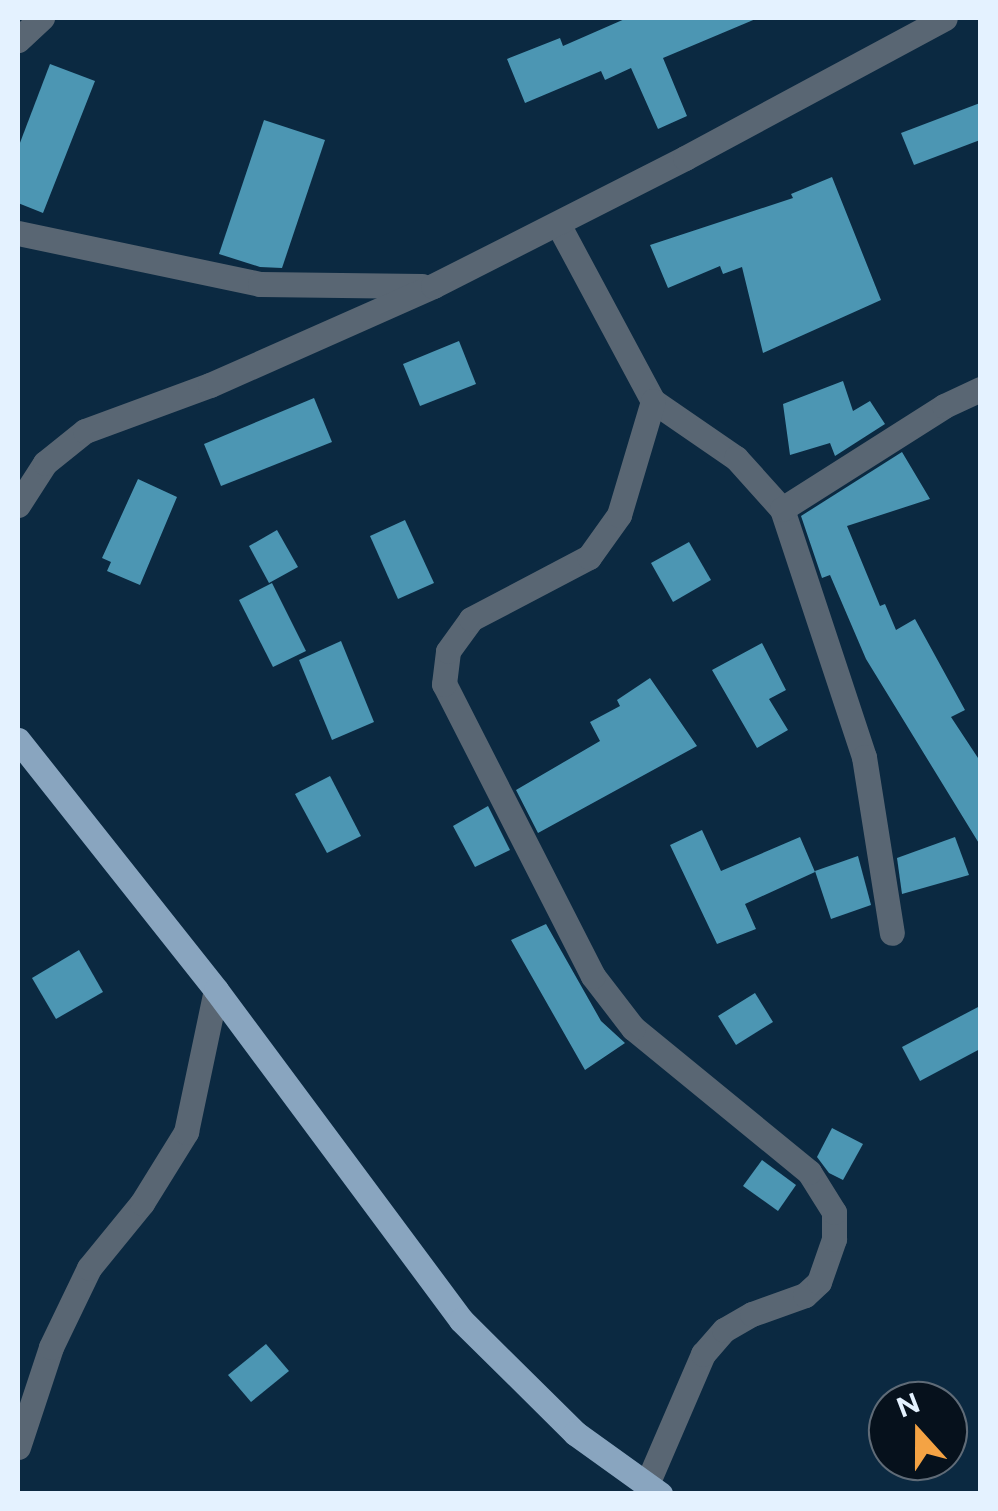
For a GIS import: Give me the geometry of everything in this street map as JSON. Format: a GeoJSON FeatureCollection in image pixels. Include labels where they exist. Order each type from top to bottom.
{"type":"FeatureCollection","features":[{"type":"Feature","properties":{"kind":"main road"},"geometry":{"type":"LineString","coordinates":[[18,740],[216,990],[461,1320],[575,1433],[653,1489]]}},
{"type":"Feature","properties":{"kind":"street"},"geometry":{"type":"LineString","coordinates":[[18,40],[42,18]]}},
{"type":"Feature","properties":{"kind":"street"},"geometry":{"type":"LineString","coordinates":[[18,505],[45,463],[86,430],[210,385],[433,286],[558,224],[945,18]]}},
{"type":"Feature","properties":{"kind":"street"},"geometry":{"type":"LineString","coordinates":[[558,224],[653,401],[736,458],[782,509],[864,757],[892,933]]}},
{"type":"Feature","properties":{"kind":"street"},"geometry":{"type":"LineString","coordinates":[[18,233],[260,284],[433,286]]}},
{"type":"Feature","properties":{"kind":"street"},"geometry":{"type":"LineString","coordinates":[[782,509],[944,406],[980,389]]}},
{"type":"Feature","properties":{"kind":"street"},"geometry":{"type":"LineString","coordinates":[[653,401],[619,515],[589,557],[472,619],[448,651],[444,684],[593,976],[633,1028],[809,1172],[834,1212],[834,1239],[819,1282],[805,1295],[752,1314],[724,1330],[703,1354],[653,1489]]}},
{"type":"Feature","properties":{"kind":"street"},"geometry":{"type":"LineString","coordinates":[[18,1446],[51,1347],[90,1268],[142,1203],[186,1132],[216,990]]}},
{"type":"Feature","properties":{"kind":"building"},"geometry":{"type":"Polygon","coordinates":[[[627,18],[758,18],[663,58],[687,116],[658,129],[631,68],[605,80],[601,71],[525,103],[507,59],[560,38],[563,46],[627,18]]]}},
{"type":"Feature","properties":{"kind":"building"},"geometry":{"type":"Polygon","coordinates":[[[50,64],[95,81],[43,213],[18,203],[18,148],[50,64]]]}},
{"type":"Feature","properties":{"kind":"building"},"geometry":{"type":"Polygon","coordinates":[[[980,103],[980,140],[914,165],[901,133],[980,103]]]}},
{"type":"Feature","properties":{"kind":"building"},"geometry":{"type":"Polygon","coordinates":[[[264,120],[325,140],[282,268],[260,267],[219,254],[264,120]]]}},
{"type":"Feature","properties":{"kind":"building"},"geometry":{"type":"Polygon","coordinates":[[[832,177],[881,300],[763,353],[742,267],[723,274],[720,266],[668,288],[650,245],[793,198],[791,194],[832,177]]]}},
{"type":"Feature","properties":{"kind":"building"},"geometry":{"type":"Polygon","coordinates":[[[459,341],[476,384],[420,406],[403,364],[459,341]]]}},
{"type":"Feature","properties":{"kind":"building"},"geometry":{"type":"Polygon","coordinates":[[[843,381],[853,411],[870,401],[885,424],[835,456],[830,443],[790,455],[783,404],[843,381]]]}},
{"type":"Feature","properties":{"kind":"building"},"geometry":{"type":"Polygon","coordinates":[[[314,398],[332,442],[221,486],[204,444],[314,398]]]}},
{"type":"Feature","properties":{"kind":"building"},"geometry":{"type":"Polygon","coordinates":[[[902,452],[930,499],[847,526],[880,606],[885,604],[896,630],[915,619],[965,710],[951,717],[980,761],[980,845],[866,659],[830,575],[822,578],[801,516],[902,452]]]}},
{"type":"Feature","properties":{"kind":"building"},"geometry":{"type":"Polygon","coordinates":[[[138,479],[177,497],[140,585],[107,571],[111,562],[102,558],[138,479]]]}},
{"type":"Feature","properties":{"kind":"building"},"geometry":{"type":"Polygon","coordinates":[[[405,520],[434,583],[398,599],[370,536],[405,520]]]}},
{"type":"Feature","properties":{"kind":"building"},"geometry":{"type":"Polygon","coordinates":[[[277,530],[298,567],[269,583],[249,546],[277,530]]]}},
{"type":"Feature","properties":{"kind":"building"},"geometry":{"type":"Polygon","coordinates":[[[689,542],[711,580],[673,602],[651,563],[689,542]]]}},
{"type":"Feature","properties":{"kind":"building"},"geometry":{"type":"Polygon","coordinates":[[[272,583],[306,651],[273,667],[239,600],[272,583]]]}},
{"type":"Feature","properties":{"kind":"building"},"geometry":{"type":"Polygon","coordinates":[[[341,641],[374,722],[332,740],[299,660],[341,641]]]}},
{"type":"Feature","properties":{"kind":"building"},"geometry":{"type":"Polygon","coordinates":[[[762,643],[786,690],[769,699],[788,730],[757,748],[712,670],[762,643]]]}},
{"type":"Feature","properties":{"kind":"building"},"geometry":{"type":"Polygon","coordinates":[[[650,678],[697,746],[538,833],[516,790],[600,741],[590,722],[620,706],[617,700],[650,678]]]}},
{"type":"Feature","properties":{"kind":"building"},"geometry":{"type":"Polygon","coordinates":[[[330,776],[361,836],[327,853],[295,794],[330,776]]]}},
{"type":"Feature","properties":{"kind":"building"},"geometry":{"type":"Polygon","coordinates":[[[488,806],[510,850],[475,867],[453,826],[488,806]]]}},
{"type":"Feature","properties":{"kind":"building"},"geometry":{"type":"Polygon","coordinates":[[[702,830],[721,871],[800,837],[815,872],[745,904],[756,929],[717,944],[670,845],[702,830]]]}},
{"type":"Feature","properties":{"kind":"building"},"geometry":{"type":"Polygon","coordinates":[[[955,837],[969,875],[902,894],[897,858],[955,837]]]}},
{"type":"Feature","properties":{"kind":"building"},"geometry":{"type":"Polygon","coordinates":[[[858,856],[871,905],[831,919],[815,871],[858,856]]]}},
{"type":"Feature","properties":{"kind":"building"},"geometry":{"type":"Polygon","coordinates":[[[546,924],[601,1021],[625,1043],[585,1070],[511,940],[546,924]]]}},
{"type":"Feature","properties":{"kind":"building"},"geometry":{"type":"Polygon","coordinates":[[[79,950],[103,992],[56,1019],[32,978],[79,950]]]}},
{"type":"Feature","properties":{"kind":"building"},"geometry":{"type":"Polygon","coordinates":[[[755,993],[773,1022],[736,1045],[718,1016],[755,993]]]}},
{"type":"Feature","properties":{"kind":"building"},"geometry":{"type":"Polygon","coordinates":[[[980,1006],[980,1049],[920,1081],[902,1047],[980,1006]]]}},
{"type":"Feature","properties":{"kind":"building"},"geometry":{"type":"Polygon","coordinates":[[[832,1128],[863,1144],[843,1180],[829,1173],[817,1157],[832,1128]]]}},
{"type":"Feature","properties":{"kind":"building"},"geometry":{"type":"Polygon","coordinates":[[[762,1160],[796,1185],[778,1211],[743,1186],[762,1160]]]}},
{"type":"Feature","properties":{"kind":"building"},"geometry":{"type":"Polygon","coordinates":[[[266,1344],[289,1371],[251,1402],[228,1375],[266,1344]]]}}]}
